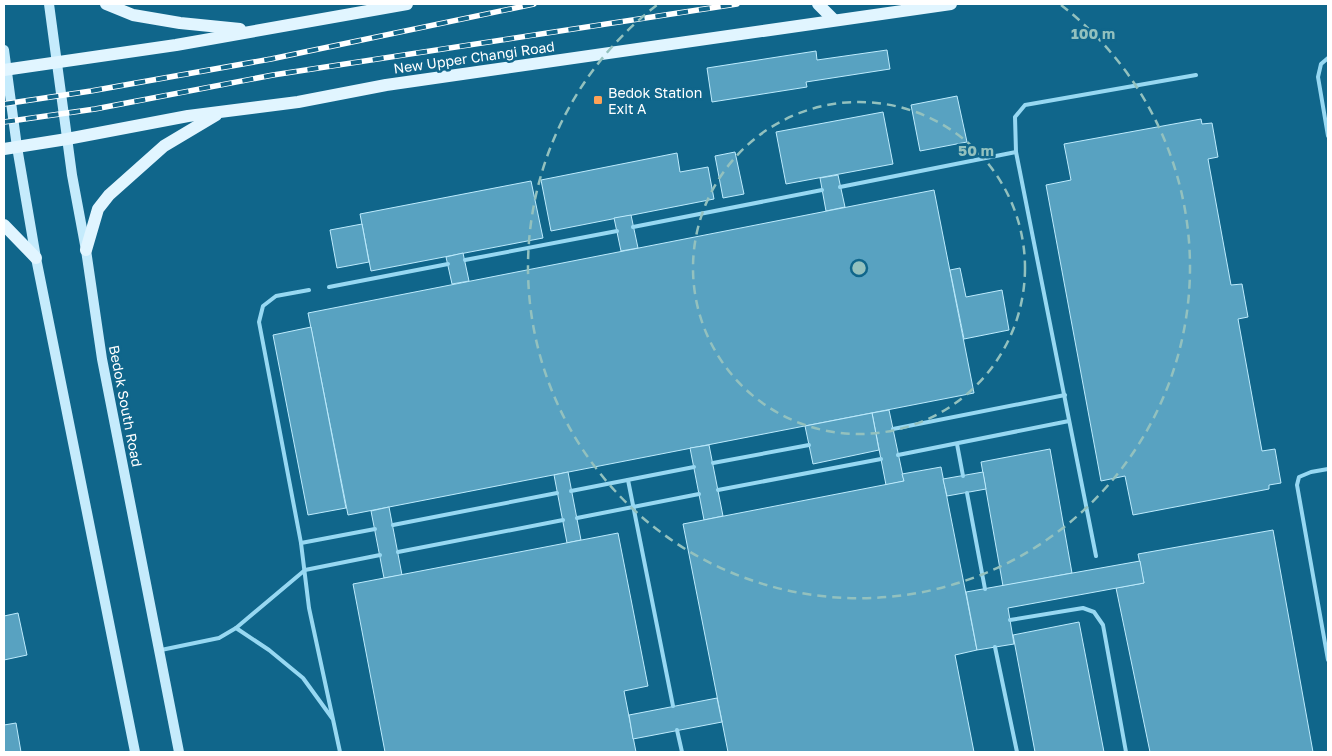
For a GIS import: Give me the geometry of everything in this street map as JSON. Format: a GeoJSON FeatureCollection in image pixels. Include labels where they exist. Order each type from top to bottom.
{"type":"FeatureCollection","features":[{"type":"Feature","properties":{"kind":"main road","name":"Bedok South Road"},"geometry":{"type":"LineString","coordinates":[[49,4],[67,139],[102,359],[179,752]]}},
{"type":"Feature","properties":{"kind":"main road"},"geometry":{"type":"LineString","coordinates":[[106,4],[133,15],[170,22],[256,31]]}},
{"type":"Feature","properties":{"kind":"main road"},"geometry":{"type":"LineString","coordinates":[[5,70],[176,45],[407,4]]}},
{"type":"Feature","properties":{"kind":"main road"},"geometry":{"type":"LineString","coordinates":[[818,4],[833,19]]}},
{"type":"Feature","properties":{"kind":"main road","name":"New Upper Changi Road"},"geometry":{"type":"LineString","coordinates":[[10,148],[188,116],[298,102],[386,84],[833,19],[951,4]]}},
{"type":"Feature","properties":{"kind":"main road"},"geometry":{"type":"LineString","coordinates":[[4,50],[10,148],[36,258],[135,752]]}},
{"type":"Feature","properties":{"kind":"main road"},"geometry":{"type":"LineString","coordinates":[[86,250],[98,209],[109,195],[164,146],[220,112]]}},
{"type":"Feature","properties":{"kind":"main road"},"geometry":{"type":"LineString","coordinates":[[4,225],[36,258]]}},
{"type":"Feature","properties":{"kind":"lane"},"geometry":{"type":"LineString","coordinates":[[1328,58],[1321,64],[1318,77],[1328,136]]}},
{"type":"Feature","properties":{"kind":"lane"},"geometry":{"type":"LineString","coordinates":[[1096,556],[1016,152],[1014,117],[1025,105],[1196,75]]}},
{"type":"Feature","properties":{"kind":"lane"},"geometry":{"type":"LineString","coordinates":[[840,187],[1016,152]]}},
{"type":"Feature","properties":{"kind":"lane"},"geometry":{"type":"LineString","coordinates":[[633,227],[822,190]]}},
{"type":"Feature","properties":{"kind":"lane"},"geometry":{"type":"LineString","coordinates":[[464,260],[617,230]]}},
{"type":"Feature","properties":{"kind":"lane"},"geometry":{"type":"LineString","coordinates":[[329,286],[448,264]]}},
{"type":"Feature","properties":{"kind":"lane"},"geometry":{"type":"LineString","coordinates":[[309,290],[276,296],[263,306],[259,322],[301,543],[309,608],[340,752]]}},
{"type":"Feature","properties":{"kind":"lane"},"geometry":{"type":"LineString","coordinates":[[893,429],[1065,394]]}},
{"type":"Feature","properties":{"kind":"lane"},"geometry":{"type":"LineString","coordinates":[[898,455],[1069,421]]}},
{"type":"Feature","properties":{"kind":"lane"},"geometry":{"type":"LineString","coordinates":[[957,444],[963,476]]}},
{"type":"Feature","properties":{"kind":"lane"},"geometry":{"type":"LineString","coordinates":[[713,463],[809,445]]}},
{"type":"Feature","properties":{"kind":"lane"},"geometry":{"type":"LineString","coordinates":[[718,490],[881,459]]}},
{"type":"Feature","properties":{"kind":"lane"},"geometry":{"type":"LineString","coordinates":[[571,491],[694,467]]}},
{"type":"Feature","properties":{"kind":"lane"},"geometry":{"type":"LineString","coordinates":[[1328,469],[1299,476],[1297,485],[1328,660]]}},
{"type":"Feature","properties":{"kind":"lane"},"geometry":{"type":"LineString","coordinates":[[628,480],[673,706]]}},
{"type":"Feature","properties":{"kind":"lane"},"geometry":{"type":"LineString","coordinates":[[393,525],[557,493]]}},
{"type":"Feature","properties":{"kind":"lane"},"geometry":{"type":"LineString","coordinates":[[967,493],[985,589]]}},
{"type":"Feature","properties":{"kind":"lane"},"geometry":{"type":"LineString","coordinates":[[577,518],[699,494]]}},
{"type":"Feature","properties":{"kind":"lane"},"geometry":{"type":"LineString","coordinates":[[398,552],[562,520]]}},
{"type":"Feature","properties":{"kind":"lane"},"geometry":{"type":"LineString","coordinates":[[301,543],[375,529]]}},
{"type":"Feature","properties":{"kind":"lane"},"geometry":{"type":"LineString","coordinates":[[159,650],[219,638],[236,628],[305,570],[380,555]]}},
{"type":"Feature","properties":{"kind":"lane"},"geometry":{"type":"LineString","coordinates":[[1010,620],[1083,608],[1094,612],[1103,625],[1126,752]]}},
{"type":"Feature","properties":{"kind":"lane"},"geometry":{"type":"LineString","coordinates":[[236,628],[268,650],[303,678],[334,720]]}},
{"type":"Feature","properties":{"kind":"lane"},"geometry":{"type":"LineString","coordinates":[[995,647],[1016,752]]}},
{"type":"Feature","properties":{"kind":"lane"},"geometry":{"type":"LineString","coordinates":[[678,730],[682,752]]}},
{"type":"Feature","properties":{"kind":"building"},"geometry":{"type":"Polygon","coordinates":[[[887,50],[890,69],[806,82],[807,87],[712,102],[707,68],[816,51],[817,60],[887,50]]]}},
{"type":"Feature","properties":{"kind":"building"},"geometry":{"type":"Polygon","coordinates":[[[957,96],[967,142],[920,151],[911,105],[957,96]]]}},
{"type":"Feature","properties":{"kind":"building"},"geometry":{"type":"Polygon","coordinates":[[[883,112],[893,164],[786,184],[776,132],[883,112]]]}},
{"type":"Feature","properties":{"kind":"building"},"geometry":{"type":"Polygon","coordinates":[[[1201,119],[1202,124],[1212,123],[1218,157],[1208,159],[1231,285],[1242,284],[1248,317],[1238,319],[1262,451],[1275,449],[1281,483],[1269,485],[1269,489],[1133,515],[1125,476],[1101,481],[1046,185],[1071,180],[1064,144],[1201,119]]]}},
{"type":"Feature","properties":{"kind":"building"},"geometry":{"type":"Polygon","coordinates":[[[735,152],[744,194],[723,198],[715,156],[735,152]]]}},
{"type":"Feature","properties":{"kind":"building"},"geometry":{"type":"Polygon","coordinates":[[[677,153],[680,172],[708,167],[714,199],[551,231],[541,180],[677,153]]]}},
{"type":"Feature","properties":{"kind":"building"},"geometry":{"type":"Polygon","coordinates":[[[838,175],[845,207],[826,211],[820,178],[838,175]]]}},
{"type":"Feature","properties":{"kind":"building"},"geometry":{"type":"Polygon","coordinates":[[[531,181],[543,238],[371,271],[360,214],[531,181]]]}},
{"type":"Feature","properties":{"kind":"building"},"geometry":{"type":"Polygon","coordinates":[[[934,190],[974,393],[348,515],[308,313],[934,190]]]}},
{"type":"Feature","properties":{"kind":"building"},"geometry":{"type":"Polygon","coordinates":[[[631,215],[638,248],[621,251],[614,218],[631,215]]]}},
{"type":"Feature","properties":{"kind":"building"},"geometry":{"type":"Polygon","coordinates":[[[362,224],[369,262],[337,268],[330,230],[362,224]]]}},
{"type":"Feature","properties":{"kind":"building"},"geometry":{"type":"Polygon","coordinates":[[[463,253],[469,281],[452,284],[446,257],[463,253]]]}},
{"type":"Feature","properties":{"kind":"building"},"geometry":{"type":"Polygon","coordinates":[[[960,268],[966,297],[1002,290],[1009,330],[964,339],[950,270],[960,268]]]}},
{"type":"Feature","properties":{"kind":"building"},"geometry":{"type":"Polygon","coordinates":[[[311,327],[346,508],[308,515],[273,335],[311,327]]]}},
{"type":"Feature","properties":{"kind":"building"},"geometry":{"type":"Polygon","coordinates":[[[889,410],[904,481],[886,485],[872,413],[889,410]]]}},
{"type":"Feature","properties":{"kind":"building"},"geometry":{"type":"Polygon","coordinates":[[[872,413],[879,450],[813,464],[805,426],[872,413]]]}},
{"type":"Feature","properties":{"kind":"building"},"geometry":{"type":"Polygon","coordinates":[[[709,445],[723,516],[704,520],[690,448],[709,445]]]}},
{"type":"Feature","properties":{"kind":"building"},"geometry":{"type":"Polygon","coordinates":[[[1050,449],[1072,573],[1003,586],[981,462],[1050,449]]]}},
{"type":"Feature","properties":{"kind":"building"},"geometry":{"type":"Polygon","coordinates":[[[941,467],[977,650],[955,655],[974,752],[728,752],[683,524],[904,481],[902,474],[941,467]]]}},
{"type":"Feature","properties":{"kind":"building"},"geometry":{"type":"Polygon","coordinates":[[[568,472],[581,540],[567,543],[554,475],[568,472]]]}},
{"type":"Feature","properties":{"kind":"building"},"geometry":{"type":"Polygon","coordinates":[[[983,472],[986,489],[947,496],[943,479],[983,472]]]}},
{"type":"Feature","properties":{"kind":"building"},"geometry":{"type":"Polygon","coordinates":[[[389,507],[402,575],[384,578],[371,511],[389,507]]]}},
{"type":"Feature","properties":{"kind":"building"},"geometry":{"type":"Polygon","coordinates":[[[1273,530],[1313,752],[1150,752],[1116,588],[1144,583],[1138,554],[1273,530]]]}},
{"type":"Feature","properties":{"kind":"building"},"geometry":{"type":"Polygon","coordinates":[[[618,533],[648,686],[624,691],[636,752],[385,752],[353,584],[618,533]]]}},
{"type":"Feature","properties":{"kind":"building"},"geometry":{"type":"Polygon","coordinates":[[[1140,561],[1144,583],[1008,608],[1014,644],[977,650],[966,592],[1140,561]]]}},
{"type":"Feature","properties":{"kind":"building"},"geometry":{"type":"Polygon","coordinates":[[[18,613],[27,655],[4,660],[4,616],[18,613]]]}},
{"type":"Feature","properties":{"kind":"building"},"geometry":{"type":"Polygon","coordinates":[[[1079,622],[1104,752],[1035,752],[1013,635],[1079,622]]]}},
{"type":"Feature","properties":{"kind":"building"},"geometry":{"type":"Polygon","coordinates":[[[717,698],[722,722],[633,739],[629,715],[717,698]]]}},
{"type":"Feature","properties":{"kind":"building"},"geometry":{"type":"Polygon","coordinates":[[[16,723],[21,752],[4,752],[4,725],[16,723]]]}},
{"type":"Feature","properties":{"kind":"railway"},"geometry":{"type":"LineString","coordinates":[[4,104],[91,91],[271,59],[534,4]]}},
{"type":"Feature","properties":{"kind":"railway"},"geometry":{"type":"LineString","coordinates":[[4,122],[95,109],[273,75],[737,4]]}},
{"type":"Feature","properties":{"kind":"place","name":"Bedok Station Exit A"},"geometry":{"type":"Point","coordinates":[598,100]}}]}
